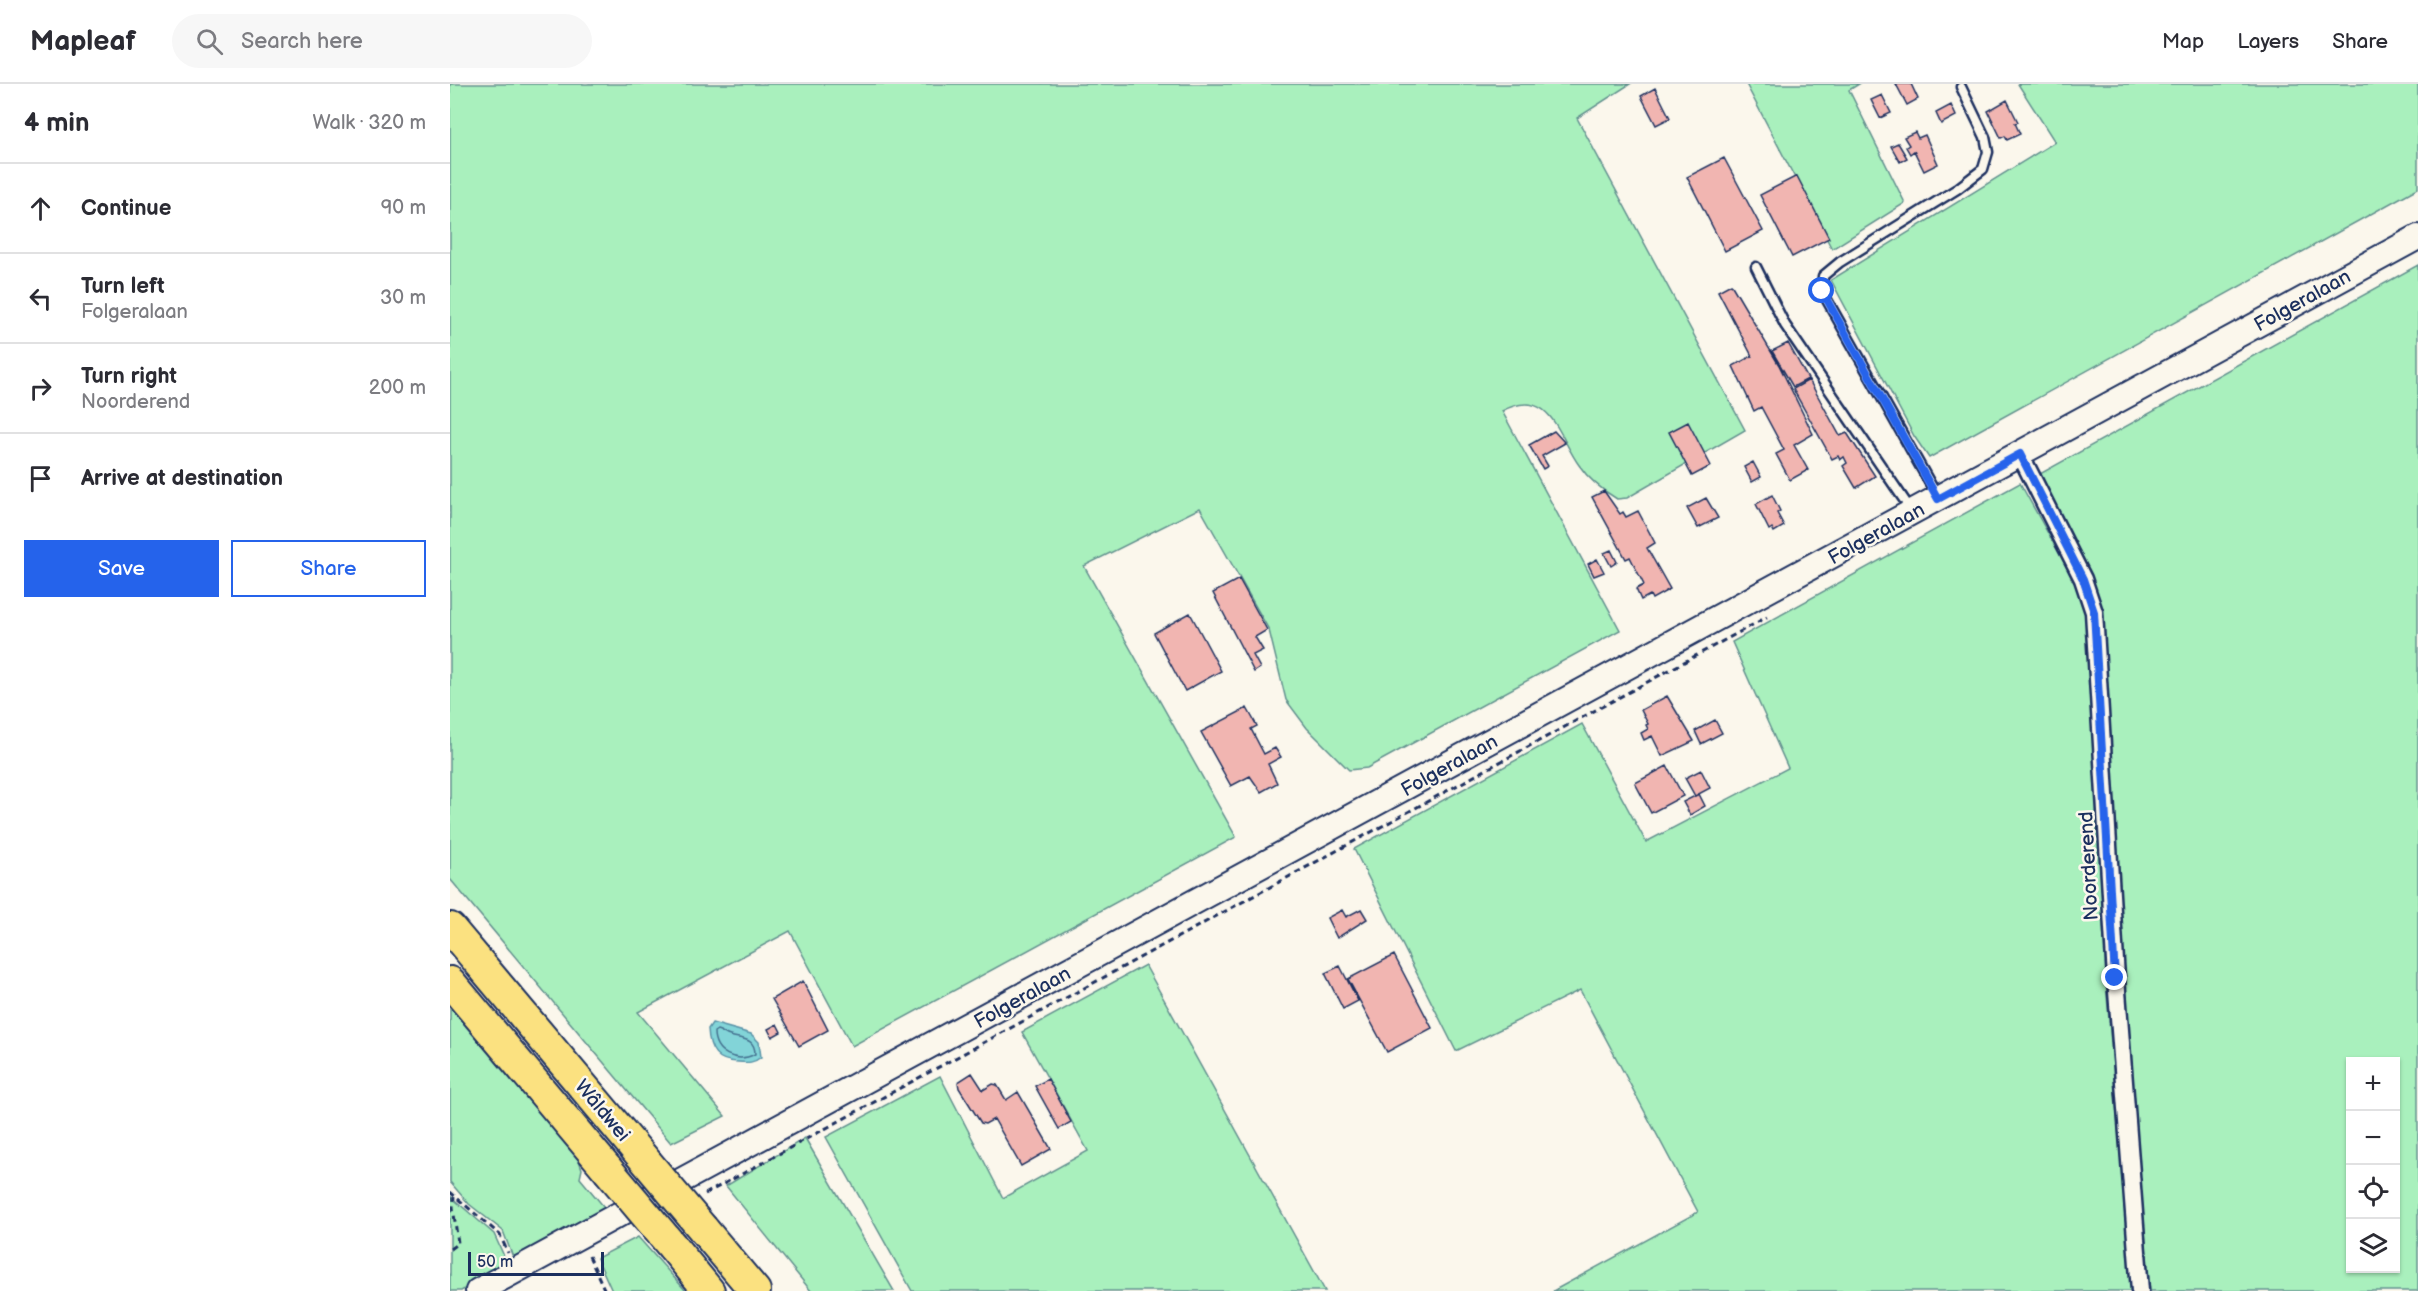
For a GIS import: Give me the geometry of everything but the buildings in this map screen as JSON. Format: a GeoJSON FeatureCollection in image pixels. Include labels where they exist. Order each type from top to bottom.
{"type":"FeatureCollection","features":[{"type":"Feature","properties":{"kind":"highway","name":"Wâldwei"},"geometry":{"type":"LineString","coordinates":[[450,928],[755,1291]]}},
{"type":"Feature","properties":{"kind":"highway","name":"Wâldwei"},"geometry":{"type":"LineString","coordinates":[[450,982],[709,1291]]}},
{"type":"Feature","properties":{"kind":"main road","name":"Folgeralaan"},"geometry":{"type":"LineString","coordinates":[[478,1291],[2418,237]]}},
{"type":"Feature","properties":{"kind":"street","name":"Noorderend"},"geometry":{"type":"LineString","coordinates":[[2020,454],[2083,579],[2094,612],[2115,978],[2140,1291]]}},
{"type":"Feature","properties":{"kind":"lane"},"geometry":{"type":"LineString","coordinates":[[1938,499],[1822,291],[1823,276],[1839,262],[1957,189],[1983,170],[1988,152],[1986,137],[1961,87]]}},
{"type":"Feature","properties":{"kind":"lane"},"geometry":{"type":"LineString","coordinates":[[1756,267],[1785,325],[1913,513]]}},
{"type":"Feature","properties":{"kind":"path"},"geometry":{"type":"LineString","coordinates":[[701,1197],[1768,616]]}},
{"type":"Feature","properties":{"kind":"path"},"geometry":{"type":"LineString","coordinates":[[450,1192],[500,1235],[516,1270]]}},
{"type":"Feature","properties":{"kind":"path"},"geometry":{"type":"LineString","coordinates":[[450,1249],[458,1244],[453,1207],[454,1197]]}},
{"type":"Feature","properties":{"kind":"path"},"geometry":{"type":"LineString","coordinates":[[597,1251],[589,1256],[605,1291]]}},
{"type":"Feature","properties":{"kind":"green space"},"geometry":{"type":"Polygon","coordinates":[[[450,84],[1630,84],[1577,118],[1745,430],[1627,498],[1617,499],[1596,484],[1583,470],[1551,417],[1542,409],[1531,404],[1518,405],[1502,411],[1620,630],[1367,768],[1349,770],[1307,728],[1286,700],[1269,630],[1200,508],[1084,566],[1236,837],[852,1046],[790,931],[638,1012],[725,1116],[671,1143],[450,879],[450,84]]]}},
{"type":"Feature","properties":{"kind":"green space"},"geometry":{"type":"Polygon","coordinates":[[[1746,84],[1859,84],[1849,90],[1905,203],[1832,249],[1746,84]]]}},
{"type":"Feature","properties":{"kind":"green space"},"geometry":{"type":"Polygon","coordinates":[[[2018,84],[2418,84],[2418,188],[1929,458],[1914,436],[1831,280],[2055,142],[2018,84]]]}},
{"type":"Feature","properties":{"kind":"green space"},"geometry":{"type":"Polygon","coordinates":[[[2418,265],[2418,1291],[2150,1291],[2124,988],[2100,603],[2038,475],[2418,265]]]}},
{"type":"Feature","properties":{"kind":"green space"},"geometry":{"type":"Polygon","coordinates":[[[2020,483],[2070,573],[2086,608],[2107,996],[2132,1291],[1553,1291],[1698,1212],[1580,990],[1456,1051],[1354,849],[1582,724],[1646,842],[1788,768],[1732,642],[2020,483]]]}},
{"type":"Feature","properties":{"kind":"green space"},"geometry":{"type":"Polygon","coordinates":[[[1145,965],[1325,1291],[912,1291],[826,1137],[940,1076],[1003,1198],[1088,1151],[1022,1032],[1145,965]]]}},
{"type":"Feature","properties":{"kind":"green space"},"geometry":{"type":"Polygon","coordinates":[[[450,995],[575,1149],[582,1169],[580,1178],[609,1213],[514,1260],[503,1231],[469,1204],[450,1182],[450,995]]]}},
{"type":"Feature","properties":{"kind":"green space"},"geometry":{"type":"Polygon","coordinates":[[[805,1138],[894,1291],[811,1291],[726,1186],[805,1138]]]}},
{"type":"Feature","properties":{"kind":"green space"},"geometry":{"type":"Polygon","coordinates":[[[450,1196],[494,1234],[508,1265],[461,1291],[450,1291],[450,1196]]]}},
{"type":"Feature","properties":{"kind":"green space"},"geometry":{"type":"Polygon","coordinates":[[[638,1237],[686,1291],[612,1291],[597,1258],[638,1237]]]}},
{"type":"Feature","properties":{"kind":"water"},"geometry":{"type":"Polygon","coordinates":[[[712,1023],[751,1034],[759,1042],[761,1057],[745,1062],[725,1060],[720,1057],[712,1049],[710,1043],[708,1029],[712,1023]]]}},
{"type":"Feature","properties":{"kind":"route"},"geometry":{"type":"LineString","coordinates":[[1822,291],[1938,499],[2020,454],[2083,579],[2094,612],[2115,978]]}}]}
